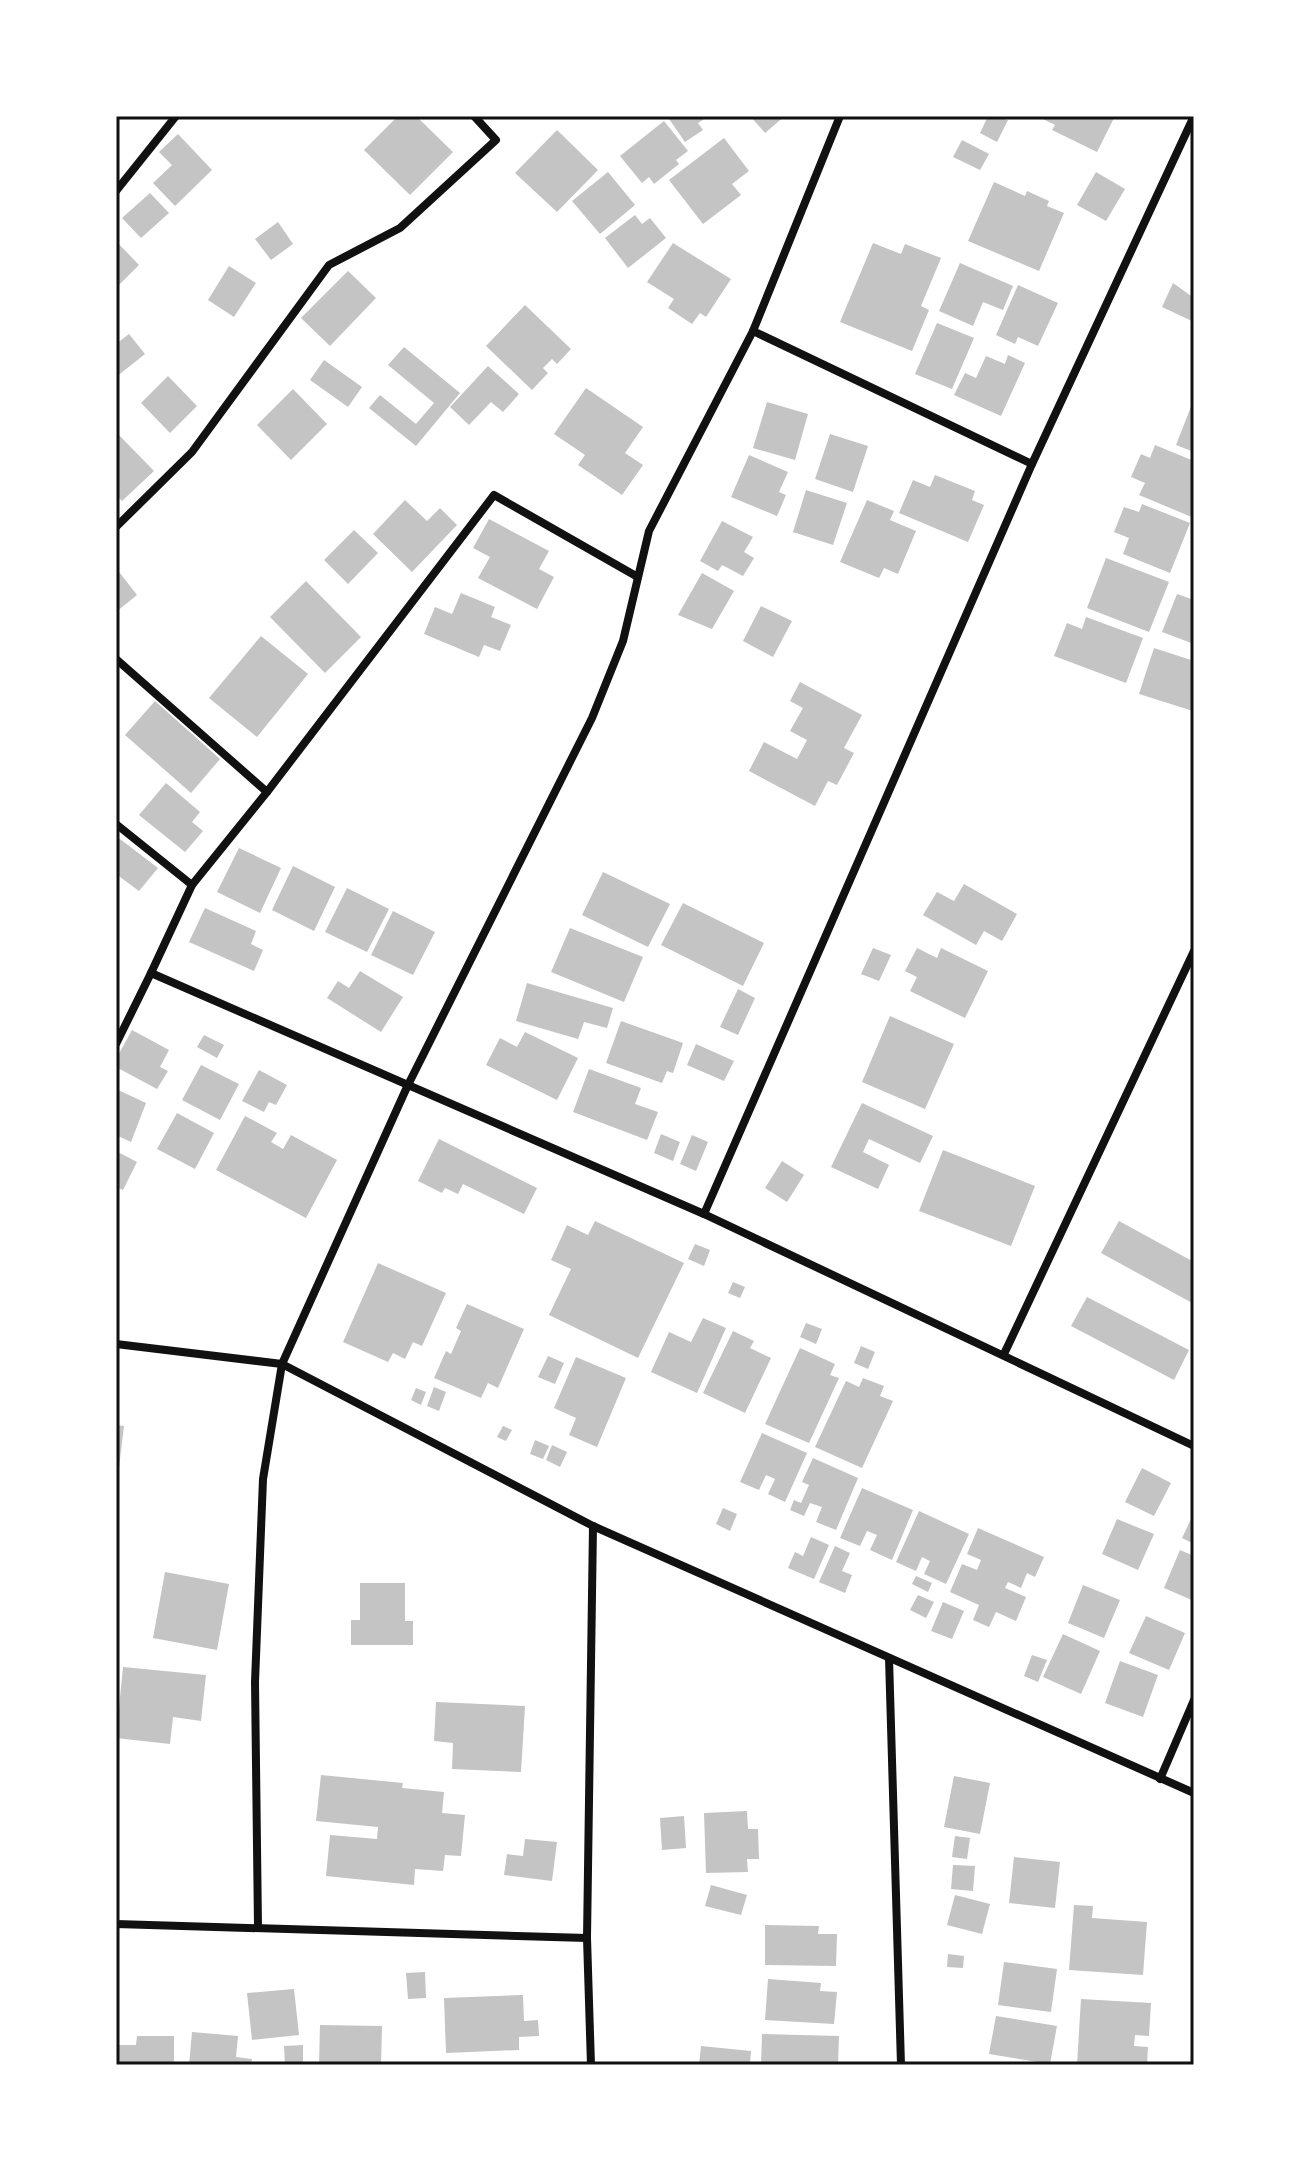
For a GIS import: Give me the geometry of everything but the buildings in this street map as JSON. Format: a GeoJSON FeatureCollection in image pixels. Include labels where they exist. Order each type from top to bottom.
{"type":"FeatureCollection","features":[{"type":"Feature","properties":{"kind":"street"},"geometry":{"type":"LineString","coordinates":[[116,191],[176,116]]}},
{"type":"Feature","properties":{"kind":"street"},"geometry":{"type":"LineString","coordinates":[[116,527],[192,452],[329,265],[400,228],[496,140],[474,116]]}},
{"type":"Feature","properties":{"kind":"street"},"geometry":{"type":"LineString","coordinates":[[258,1927],[256,1651],[263,1479],[282,1364],[407,1087],[592,718],[623,641],[649,531],[753,331],[840,116]]}},
{"type":"Feature","properties":{"kind":"street"},"geometry":{"type":"LineString","coordinates":[[704,1214],[1032,464],[1194,116]]}},
{"type":"Feature","properties":{"kind":"street"},"geometry":{"type":"LineString","coordinates":[[753,331],[1032,464]]}},
{"type":"Feature","properties":{"kind":"street"},"geometry":{"type":"LineString","coordinates":[[116,1044],[192,885],[494,495],[636,576]]}},
{"type":"Feature","properties":{"kind":"street"},"geometry":{"type":"LineString","coordinates":[[116,659],[267,792]]}},
{"type":"Feature","properties":{"kind":"street"},"geometry":{"type":"LineString","coordinates":[[116,824],[192,885]]}},
{"type":"Feature","properties":{"kind":"street"},"geometry":{"type":"LineString","coordinates":[[1004,1354],[1194,951]]}},
{"type":"Feature","properties":{"kind":"street"},"geometry":{"type":"LineString","coordinates":[[151,973],[704,1214],[1194,1446]]}},
{"type":"Feature","properties":{"kind":"street"},"geometry":{"type":"LineString","coordinates":[[116,1344],[282,1364],[593,1526],[1194,1793]]}},
{"type":"Feature","properties":{"kind":"street"},"geometry":{"type":"LineString","coordinates":[[591,2065],[587,1938],[593,1526]]}},
{"type":"Feature","properties":{"kind":"street"},"geometry":{"type":"LineString","coordinates":[[889,1658],[901,2065]]}},
{"type":"Feature","properties":{"kind":"street"},"geometry":{"type":"LineString","coordinates":[[1160,1779],[1194,1700]]}},
{"type":"Feature","properties":{"kind":"street"},"geometry":{"type":"LineString","coordinates":[[116,1924],[587,1938]]}}]}
